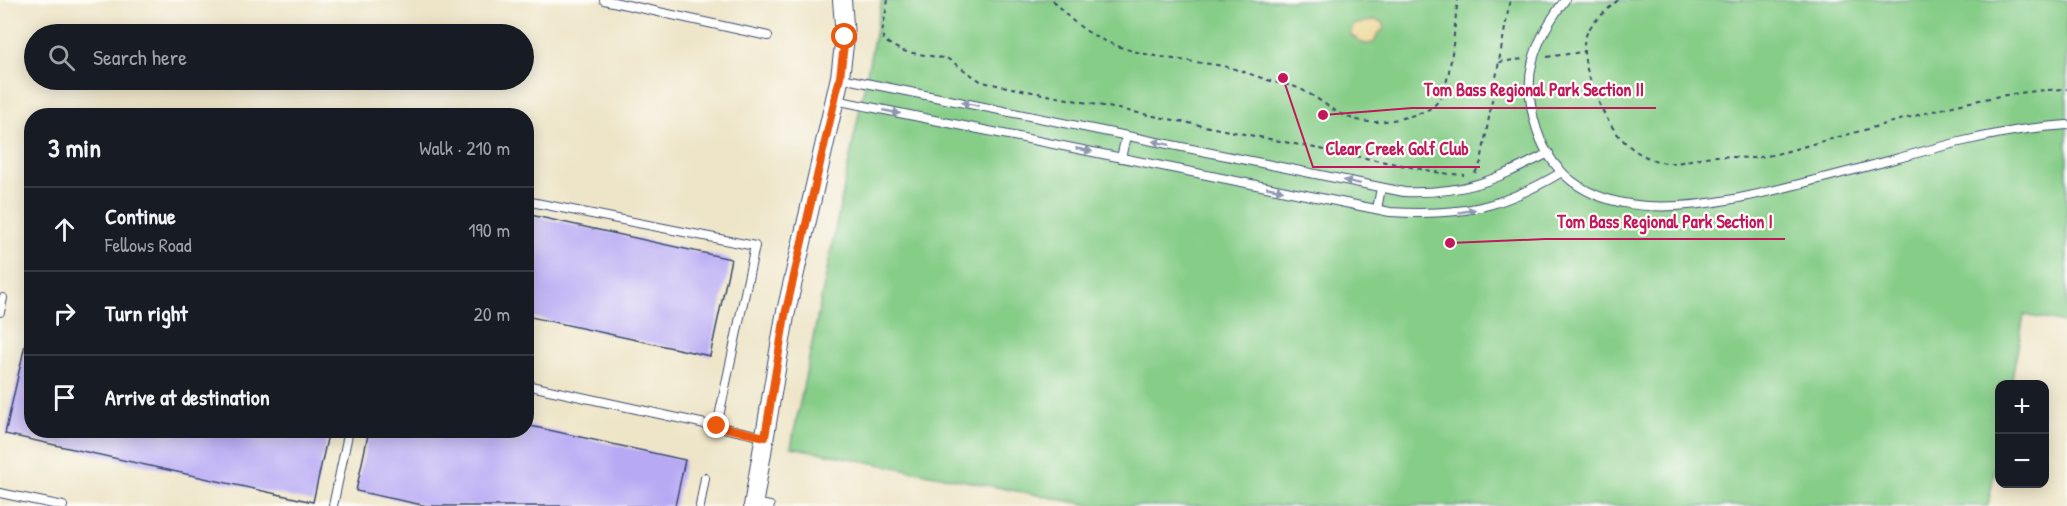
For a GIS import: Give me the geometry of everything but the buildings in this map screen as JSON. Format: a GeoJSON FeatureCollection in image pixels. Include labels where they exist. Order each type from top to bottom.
{"type":"FeatureCollection","features":[{"type":"Feature","properties":{"kind":"street"},"geometry":{"type":"LineString","coordinates":[[759,505],[765,437],[785,315],[840,77],[845,37],[842,0]]}},
{"type":"Feature","properties":{"kind":"lane"},"geometry":{"type":"LineString","coordinates":[[604,0],[768,36]]}},
{"type":"Feature","properties":{"kind":"lane"},"geometry":{"type":"LineString","coordinates":[[1565,0],[1546,24],[1535,48],[1528,90],[1531,111],[1539,135],[1562,172],[1581,187],[1601,197],[1626,204],[1659,206],[1720,204],[1964,141],[2067,125]]}},
{"type":"Feature","properties":{"kind":"lane"},"geometry":{"type":"LineString","coordinates":[[840,77],[1381,188],[1432,193],[1459,190],[1498,178],[1549,153]]}},
{"type":"Feature","properties":{"kind":"lane"},"geometry":{"type":"LineString","coordinates":[[835,100],[1377,209],[1442,214],[1468,212],[1541,184],[1562,172]]}},
{"type":"Feature","properties":{"kind":"lane"},"geometry":{"type":"LineString","coordinates":[[1120,158],[1126,136]]}},
{"type":"Feature","properties":{"kind":"lane"},"geometry":{"type":"LineString","coordinates":[[1377,209],[1381,188]]}},
{"type":"Feature","properties":{"kind":"lane"},"geometry":{"type":"LineString","coordinates":[[534,203],[755,246],[717,426]]}},
{"type":"Feature","properties":{"kind":"lane"},"geometry":{"type":"LineString","coordinates":[[0,312],[3,298]]}},
{"type":"Feature","properties":{"kind":"lane"},"geometry":{"type":"LineString","coordinates":[[534,388],[765,437]]}},
{"type":"Feature","properties":{"kind":"lane"},"geometry":{"type":"LineString","coordinates":[[333,506],[347,438]]}},
{"type":"Feature","properties":{"kind":"lane"},"geometry":{"type":"LineString","coordinates":[[700,506],[705,478]]}},
{"type":"Feature","properties":{"kind":"lane"},"geometry":{"type":"LineString","coordinates":[[0,493],[63,506]]}},
{"type":"Feature","properties":{"kind":"path"},"geometry":{"type":"LineString","coordinates":[[888,0],[882,33],[884,41],[902,51],[948,59],[982,82],[1460,175],[1472,175],[1481,162],[1510,0]]}},
{"type":"Feature","properties":{"kind":"path"},"geometry":{"type":"LineString","coordinates":[[1053,0],[1068,19],[1127,51],[1151,58],[1240,70],[1300,89],[1336,114],[1367,122],[1383,122],[1431,108],[1440,98],[1447,75],[1458,0]]}},
{"type":"Feature","properties":{"kind":"path"},"geometry":{"type":"LineString","coordinates":[[1618,0],[1597,19],[1583,39],[1582,52],[1605,117],[1624,141],[1639,154],[1662,163],[1685,163],[1714,156],[1763,156],[1995,97],[2067,89]]}},
{"type":"Feature","properties":{"kind":"green space"},"geometry":{"type":"Polygon","coordinates":[[[882,0],[2067,0],[2067,323],[2024,315],[2012,380],[1995,380],[1995,468],[1988,506],[1094,506],[791,447],[882,0]]]}},
{"type":"Feature","properties":{"kind":"sand"},"geometry":{"type":"Polygon","coordinates":[[[1375,20],[1383,22],[1385,29],[1378,33],[1374,43],[1365,44],[1350,35],[1353,25],[1375,20]]]}},
{"type":"Feature","properties":{"kind":"place","name":"Clear Creek Golf Club"},"geometry":{"type":"Point","coordinates":[1283,78]}},
{"type":"Feature","properties":{"kind":"place","name":"Tom Bass Regional Park Section II"},"geometry":{"type":"Point","coordinates":[1323,115]}},
{"type":"Feature","properties":{"kind":"place","name":"Tom Bass Regional Park Section I"},"geometry":{"type":"Point","coordinates":[1450,243]}},
{"type":"Feature","properties":{"kind":"route"},"geometry":{"type":"LineString","coordinates":[[717,426],[765,437],[785,315],[840,77],[845,37]]}}]}
